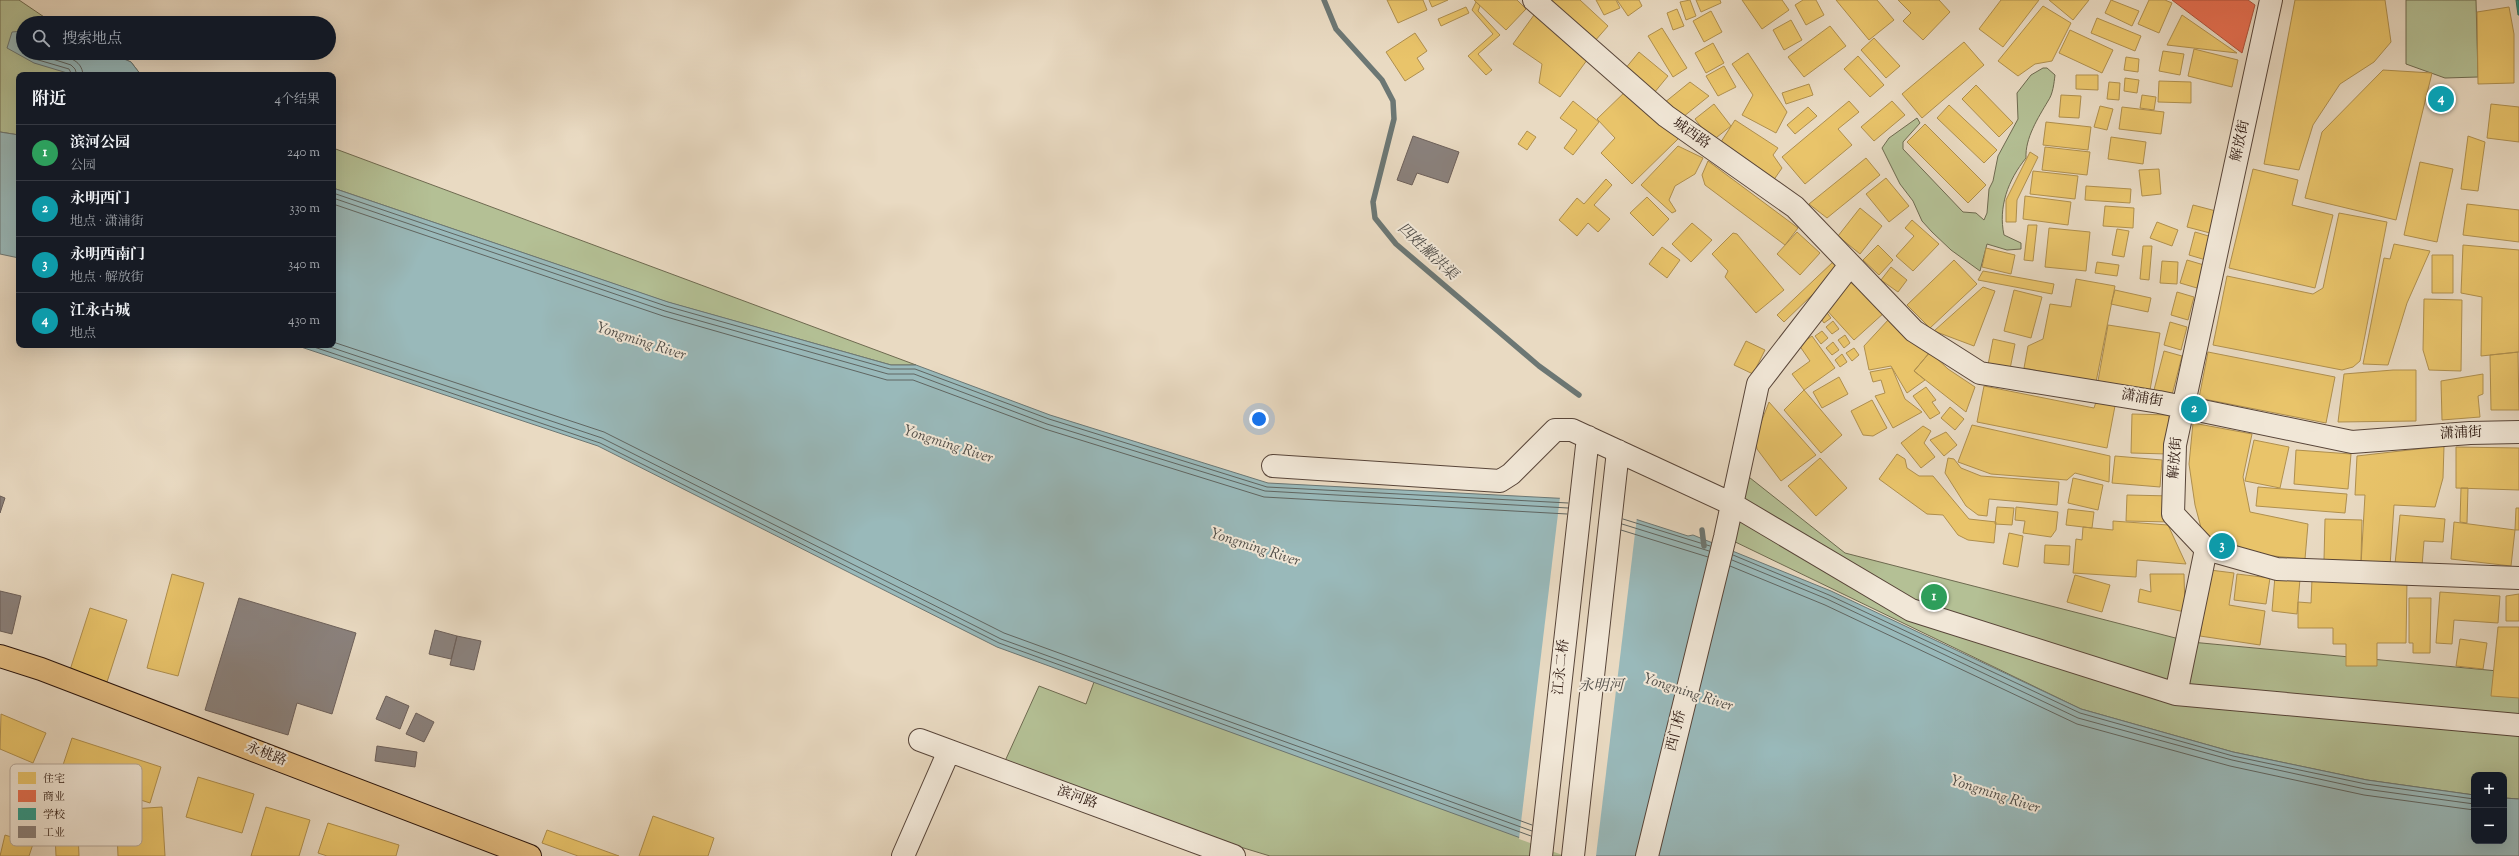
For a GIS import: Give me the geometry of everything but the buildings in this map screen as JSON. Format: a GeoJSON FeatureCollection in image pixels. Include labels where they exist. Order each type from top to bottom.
{"type":"FeatureCollection","features":[{"type":"Feature","properties":{"kind":"main road","name":"永桃路"},"geometry":{"type":"LineString","coordinates":[[0,656],[41,669],[530,856]]}},
{"type":"Feature","properties":{"kind":"street","name":"城西路"},"geometry":{"type":"LineString","coordinates":[[1534,0],[1666,116],[1795,207],[1850,265]]}},
{"type":"Feature","properties":{"kind":"street","name":"解放街"},"geometry":{"type":"LineString","coordinates":[[2206,549],[2173,514],[2175,445],[2271,0]]}},
{"type":"Feature","properties":{"kind":"street","name":"潇浦街"},"geometry":{"type":"LineString","coordinates":[[1850,265],[1914,331],[1980,373],[2184,407],[2352,442],[2470,433],[2519,432]]}},
{"type":"Feature","properties":{"kind":"street","name":"西门桥"},"geometry":{"type":"LineString","coordinates":[[1647,856],[1725,537],[1758,384],[1850,265]]}},
{"type":"Feature","properties":{"kind":"street"},"geometry":{"type":"LineString","coordinates":[[1273,466],[1500,480],[1511,474],[1555,430],[1572,430],[1732,504],[1911,610],[2176,694],[2519,725]]}},
{"type":"Feature","properties":{"kind":"street","name":"江永二桥"},"geometry":{"type":"LineString","coordinates":[[1541,856],[1588,438]]}},
{"type":"Feature","properties":{"kind":"street"},"geometry":{"type":"LineString","coordinates":[[1573,856],[1618,451]]}},
{"type":"Feature","properties":{"kind":"street"},"geometry":{"type":"LineString","coordinates":[[2176,694],[2206,549],[2277,569],[2519,578]]}},
{"type":"Feature","properties":{"kind":"street","name":"滨河路"},"geometry":{"type":"LineString","coordinates":[[920,740],[1234,856]]}},
{"type":"Feature","properties":{"kind":"street"},"geometry":{"type":"LineString","coordinates":[[903,856],[949,751]]}},
{"type":"Feature","properties":{"kind":"green space"},"geometry":{"type":"Polygon","coordinates":[[[0,0],[19,0],[43,16],[16,16],[16,60],[126,60],[131,62],[139,72],[16,72],[16,135],[0,132],[0,0]]]}},
{"type":"Feature","properties":{"kind":"green space"},"geometry":{"type":"Polygon","coordinates":[[[2406,0],[2476,0],[2478,77],[2445,78],[2406,64],[2406,0]]]}},
{"type":"Feature","properties":{"kind":"green space"},"geometry":{"type":"Polygon","coordinates":[[[2043,68],[2047,68],[2055,75],[2054,85],[2050,98],[2033,128],[2026,151],[2026,158],[2014,175],[2006,194],[2002,214],[2004,235],[2021,243],[2021,249],[2007,250],[1987,244],[1980,271],[1951,250],[1922,221],[1913,201],[1900,184],[1882,148],[1889,138],[1917,118],[1920,123],[1903,142],[1903,149],[1963,212],[1976,213],[1984,220],[1987,213],[1989,189],[1993,181],[1998,156],[2018,119],[2017,93],[2031,75],[2043,68]]]}},
{"type":"Feature","properties":{"kind":"green space"},"geometry":{"type":"Polygon","coordinates":[[[336,149],[916,365],[891,365],[667,302],[336,189],[336,149]]]}},
{"type":"Feature","properties":{"kind":"green space"},"geometry":{"type":"Polygon","coordinates":[[[1740,470],[1845,553],[2191,642],[2519,673],[2519,799],[2507,798],[2507,772],[2471,772],[2471,795],[2367,780],[2233,752],[2081,709],[1725,537],[1740,470]]]}},
{"type":"Feature","properties":{"kind":"green space"},"geometry":{"type":"Polygon","coordinates":[[[1094,682],[1552,848],[1570,856],[1270,856],[1069,795],[1001,770],[1039,686],[1086,704],[1094,682]]]}},
{"type":"Feature","properties":{"kind":"water"},"geometry":{"type":"Polygon","coordinates":[[[12,32],[16,32],[16,53],[7,48],[12,32]]]}},
{"type":"Feature","properties":{"kind":"water"},"geometry":{"type":"Polygon","coordinates":[[[29,60],[126,60],[131,62],[139,72],[64,72],[29,60]]]}},
{"type":"Feature","properties":{"kind":"water"},"geometry":{"type":"Polygon","coordinates":[[[0,132],[16,135],[16,257],[0,254],[0,132]]]}},
{"type":"Feature","properties":{"kind":"water","name":"永明河"},"geometry":{"type":"Polygon","coordinates":[[[336,189],[668,302],[891,365],[916,365],[1050,415],[1268,483],[1573,499],[1688,536],[1693,535],[1831,591],[2081,709],[2233,752],[2367,780],[2471,795],[2471,844],[2507,844],[2507,798],[2519,799],[2519,856],[1570,856],[997,647],[598,446],[304,348],[336,348],[336,189]]]}},
{"type":"Feature","properties":{"kind":"pier"},"geometry":{"type":"Polygon","coordinates":[[[1560,497],[1574,498],[1637,517],[1596,856],[1565,856],[1519,839],[1560,497]]]}},
{"type":"Feature","properties":{"kind":"waterway","name":"四姓撇洪渠"},"geometry":{"type":"LineString","coordinates":[[1324,0],[1336,29],[1382,80],[1393,101],[1394,119],[1373,202],[1375,218],[1396,244],[1539,366],[1579,395]]}},
{"type":"Feature","properties":{"kind":"waterway"},"geometry":{"type":"LineString","coordinates":[[1702,530],[1704,546]]}},
{"type":"Feature","properties":{"kind":"place","name":"江永古城"},"geometry":{"type":"Point","coordinates":[2441,99]}},
{"type":"Feature","properties":{"kind":"place","name":"永明西门"},"geometry":{"type":"Point","coordinates":[2194,409]}},
{"type":"Feature","properties":{"kind":"place","name":"永明西南门"},"geometry":{"type":"Point","coordinates":[2222,546]}},
{"type":"Feature","properties":{"kind":"place","name":"滨河公园"},"geometry":{"type":"Point","coordinates":[1934,597]}},
{"type":"Feature","properties":{"kind":"water label","name":"Yongming River"},"geometry":{"type":"Point","coordinates":[641,342]}},
{"type":"Feature","properties":{"kind":"water label","name":"Yongming River"},"geometry":{"type":"Point","coordinates":[948,445]}},
{"type":"Feature","properties":{"kind":"water label","name":"Yongming River"},"geometry":{"type":"Point","coordinates":[1255,548]}},
{"type":"Feature","properties":{"kind":"water label","name":"Yongming River"},"geometry":{"type":"Point","coordinates":[1688,693]}},
{"type":"Feature","properties":{"kind":"water label","name":"Yongming River"},"geometry":{"type":"Point","coordinates":[1995,795]}}]}
